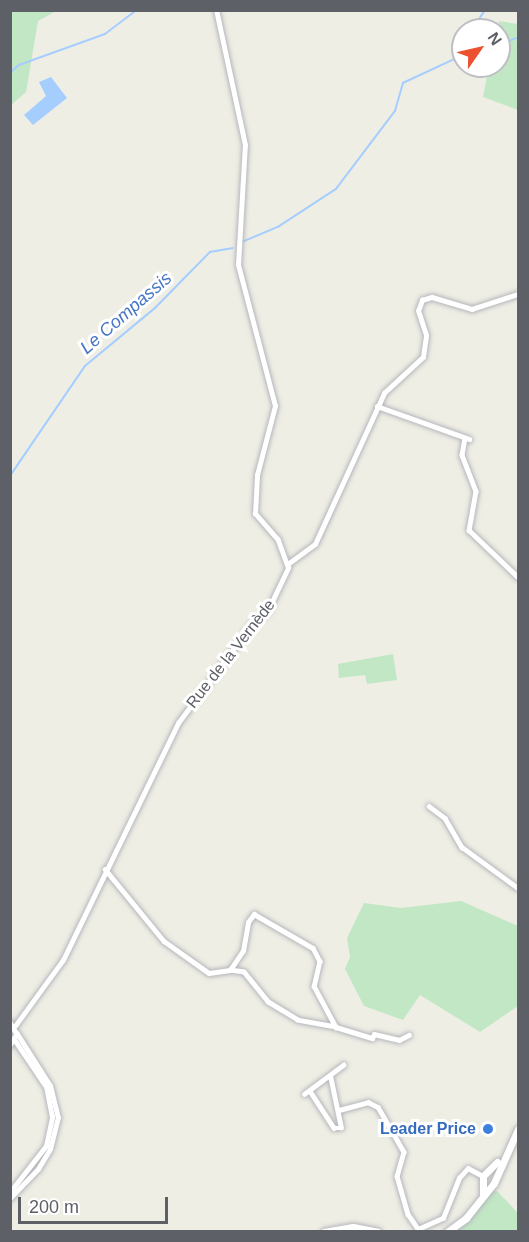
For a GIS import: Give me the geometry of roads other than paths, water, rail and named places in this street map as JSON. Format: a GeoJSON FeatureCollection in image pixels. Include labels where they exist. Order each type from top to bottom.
{"type":"FeatureCollection","features":[{"type":"Feature","properties":{"kind":"main road"},"geometry":{"type":"LineString","coordinates":[[483,1194],[485,1176],[519,1120]]}},
{"type":"Feature","properties":{"kind":"main road"},"geometry":{"type":"LineString","coordinates":[[447,1232],[466,1218],[494,1182],[519,1129]]}},
{"type":"Feature","properties":{"kind":"main road"},"geometry":{"type":"LineString","coordinates":[[485,1176],[494,1182]]}},
{"type":"Feature","properties":{"kind":"main road"},"geometry":{"type":"LineString","coordinates":[[485,1176],[494,1182]]}},
{"type":"Feature","properties":{"kind":"main road"},"geometry":{"type":"LineString","coordinates":[[324,1232],[342,1227],[378,1232]]}},
{"type":"Feature","properties":{"kind":"street"},"geometry":{"type":"LineString","coordinates":[[216,10],[245,145],[238,265],[275,406],[257,475],[255,514],[278,540],[289,563],[315,544],[377,406],[388,388],[416,368],[423,357],[426,335],[418,311],[422,300],[432,297],[472,309],[519,294]]}},
{"type":"Feature","properties":{"kind":"street"},"geometry":{"type":"LineString","coordinates":[[377,406],[467,439],[462,455],[476,492],[469,530],[519,577]]}},
{"type":"Feature","properties":{"kind":"street","name":"Rue de la Vernède"},"geometry":{"type":"LineString","coordinates":[[13,1024],[58,968],[178,723],[251,625],[268,610],[289,563]]}},
{"type":"Feature","properties":{"kind":"street"},"geometry":{"type":"LineString","coordinates":[[514,571],[518,565]]}},
{"type":"Feature","properties":{"kind":"street"},"geometry":{"type":"LineString","coordinates":[[429,806],[445,818],[462,847],[519,888]]}},
{"type":"Feature","properties":{"kind":"street"},"geometry":{"type":"LineString","coordinates":[[105,869],[182,958],[209,973],[230,970],[244,972],[268,1002],[298,1020],[336,1027],[372,1038],[374,1034],[399,1040],[409,1035]]}},
{"type":"Feature","properties":{"kind":"street"},"geometry":{"type":"LineString","coordinates":[[230,970],[243,951],[250,917],[259,915],[317,952],[320,965],[314,986],[336,1027]]}},
{"type":"Feature","properties":{"kind":"street"},"geometry":{"type":"LineString","coordinates":[[10,1198],[38,1169],[50,1149],[58,1118],[50,1086],[13,1024]]}},
{"type":"Feature","properties":{"kind":"street"},"geometry":{"type":"LineString","coordinates":[[10,1192],[45,1146],[52,1117],[46,1087],[13,1043],[17,1034]]}},
{"type":"Feature","properties":{"kind":"street"},"geometry":{"type":"LineString","coordinates":[[304,1094],[343,1065]]}},
{"type":"Feature","properties":{"kind":"street"},"geometry":{"type":"LineString","coordinates":[[310,1091],[334,1128],[344,1125],[330,1076]]}},
{"type":"Feature","properties":{"kind":"street"},"geometry":{"type":"LineString","coordinates":[[339,1110],[368,1102],[378,1107],[404,1152],[397,1176],[408,1214],[418,1230],[443,1218],[459,1178],[468,1168],[485,1176]]}},
{"type":"Feature","properties":{"kind":"water"},"geometry":{"type":"Polygon","coordinates":[[[51,77],[67,98],[33,125],[24,115],[46,96],[39,82],[51,77]]]}},
{"type":"Feature","properties":{"kind":"waterway"},"geometry":{"type":"LineString","coordinates":[[10,73],[19,65],[105,34],[137,10]]}},
{"type":"Feature","properties":{"kind":"waterway","name":"Le Compassis"},"geometry":{"type":"LineString","coordinates":[[480,18],[485,10]]}},
{"type":"Feature","properties":{"kind":"waterway"},"geometry":{"type":"LineString","coordinates":[[511,40],[518,38]]}},
{"type":"Feature","properties":{"kind":"waterway","name":"Le Compassis"},"geometry":{"type":"LineString","coordinates":[[242,242],[278,227],[336,189],[395,111],[403,83],[451,61]]}},
{"type":"Feature","properties":{"kind":"waterway","name":"Le Compassis"},"geometry":{"type":"LineString","coordinates":[[10,476],[85,366],[155,308],[210,252],[233,248]]}},
{"type":"Feature","properties":{"kind":"place","name":"Leader Price"},"geometry":{"type":"Point","coordinates":[488,1129]}}]}
